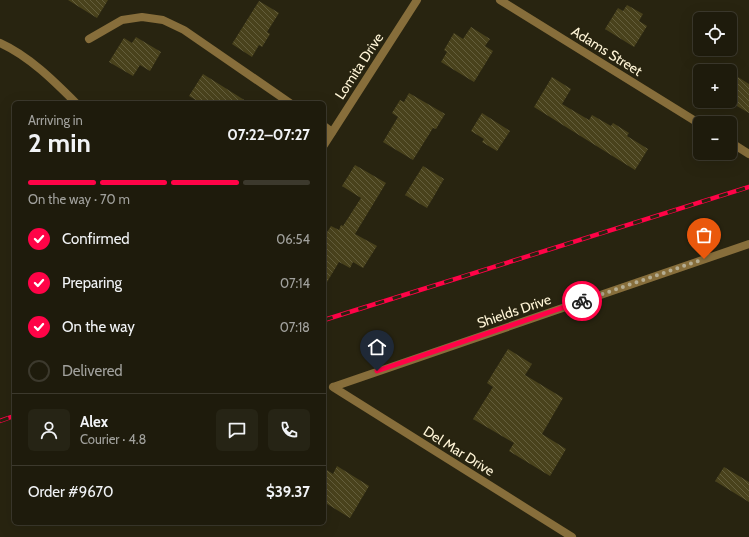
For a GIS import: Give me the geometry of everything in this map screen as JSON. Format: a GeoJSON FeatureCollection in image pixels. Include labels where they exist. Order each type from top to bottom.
{"type":"FeatureCollection","features":[{"type":"Feature","properties":{"kind":"street","name":"Lomita Drive"},"geometry":{"type":"LineString","coordinates":[[326,142],[417,0]]}},
{"type":"Feature","properties":{"kind":"street","name":"Adams Street"},"geometry":{"type":"LineString","coordinates":[[500,0],[693,120]]}},
{"type":"Feature","properties":{"kind":"street"},"geometry":{"type":"LineString","coordinates":[[88,39],[122,20],[142,17],[163,20],[184,30],[287,101]]}},
{"type":"Feature","properties":{"kind":"street"},"geometry":{"type":"LineString","coordinates":[[0,43],[29,60],[55,82],[74,101]]}},
{"type":"Feature","properties":{"kind":"street"},"geometry":{"type":"LineString","coordinates":[[326,128],[332,132]]}},
{"type":"Feature","properties":{"kind":"street"},"geometry":{"type":"LineString","coordinates":[[737,146],[749,154]]}},
{"type":"Feature","properties":{"kind":"street","name":"Shields Drive"},"geometry":{"type":"LineString","coordinates":[[333,387],[749,244]]}},
{"type":"Feature","properties":{"kind":"street","name":"Del Mar Drive"},"geometry":{"type":"LineString","coordinates":[[333,387],[572,537]]}},
{"type":"Feature","properties":{"kind":"building"},"geometry":{"type":"Polygon","coordinates":[[[68,0],[108,0],[97,18],[68,0]]]}},
{"type":"Feature","properties":{"kind":"building"},"geometry":{"type":"Polygon","coordinates":[[[259,1],[279,13],[267,32],[270,34],[262,47],[259,45],[252,57],[232,44],[259,1]]]}},
{"type":"Feature","properties":{"kind":"building"},"geometry":{"type":"Polygon","coordinates":[[[627,5],[643,14],[639,21],[647,26],[634,47],[605,29],[618,8],[623,11],[627,5]]]}},
{"type":"Feature","properties":{"kind":"building"},"geometry":{"type":"Polygon","coordinates":[[[471,27],[490,39],[485,46],[493,51],[474,82],[441,62],[447,52],[444,50],[454,33],[463,39],[471,27]]]}},
{"type":"Feature","properties":{"kind":"building"},"geometry":{"type":"Polygon","coordinates":[[[136,37],[161,52],[150,71],[140,65],[133,76],[109,62],[124,38],[132,43],[136,37]]]}},
{"type":"Feature","properties":{"kind":"building"},"geometry":{"type":"Polygon","coordinates":[[[203,74],[246,101],[198,101],[189,96],[203,74]]]}},
{"type":"Feature","properties":{"kind":"building"},"geometry":{"type":"Polygon","coordinates":[[[737,76],[749,84],[749,113],[737,106],[737,76]]]}},
{"type":"Feature","properties":{"kind":"building"},"geometry":{"type":"Polygon","coordinates":[[[552,77],[571,89],[562,104],[589,120],[592,115],[611,126],[613,123],[629,133],[627,136],[648,149],[635,170],[534,107],[552,77]]]}},
{"type":"Feature","properties":{"kind":"building"},"geometry":{"type":"Polygon","coordinates":[[[409,93],[445,114],[436,129],[433,128],[413,160],[383,142],[398,117],[392,113],[400,100],[404,102],[409,93]]]}},
{"type":"Feature","properties":{"kind":"building"},"geometry":{"type":"Polygon","coordinates":[[[482,113],[510,131],[497,151],[482,142],[484,139],[471,131],[482,113]]]}},
{"type":"Feature","properties":{"kind":"building"},"geometry":{"type":"Polygon","coordinates":[[[355,165],[386,183],[355,234],[377,246],[363,268],[353,262],[350,268],[339,262],[326,284],[326,234],[331,226],[339,230],[341,225],[343,226],[361,198],[342,186],[355,165]]]}},
{"type":"Feature","properties":{"kind":"building"},"geometry":{"type":"Polygon","coordinates":[[[423,166],[444,179],[427,208],[405,195],[423,166]]]}},
{"type":"Feature","properties":{"kind":"building"},"geometry":{"type":"Polygon","coordinates":[[[508,349],[532,364],[525,375],[563,398],[542,434],[566,449],[550,476],[509,451],[514,443],[473,419],[493,387],[487,383],[508,349]]]}},
{"type":"Feature","properties":{"kind":"building"},"geometry":{"type":"Polygon","coordinates":[[[337,466],[369,486],[350,518],[326,503],[326,469],[333,474],[337,466]]]}},
{"type":"Feature","properties":{"kind":"building"},"geometry":{"type":"Polygon","coordinates":[[[724,467],[749,482],[749,502],[715,481],[724,467]]]}},
{"type":"Feature","properties":{"kind":"railway"},"geometry":{"type":"LineString","coordinates":[[326,319],[749,187]]}},
{"type":"Feature","properties":{"kind":"railway"},"geometry":{"type":"LineString","coordinates":[[0,421],[12,417]]}},
{"type":"Feature","properties":{"kind":"way so far"},"geometry":{"type":"LineString","coordinates":[[582,301],[704,259]]}},
{"type":"Feature","properties":{"kind":"route"},"geometry":{"type":"LineString","coordinates":[[377,371],[582,301]]}}]}
